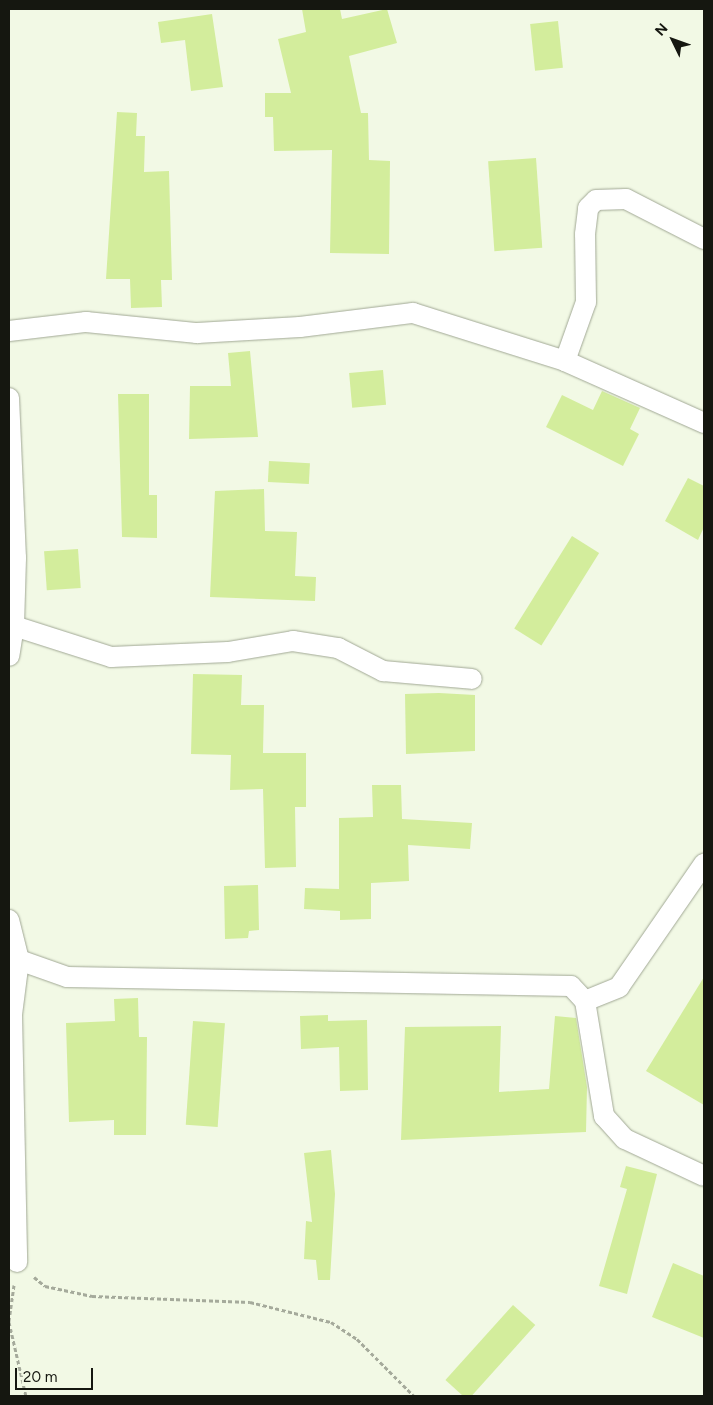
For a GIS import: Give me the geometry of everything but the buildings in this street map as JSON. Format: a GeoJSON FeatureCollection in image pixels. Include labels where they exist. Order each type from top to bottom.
{"type":"FeatureCollection","features":[{"type":"Feature","properties":{"kind":"street"},"geometry":{"type":"LineString","coordinates":[[565,361],[586,302],[585,234],[588,208],[596,200],[626,198],[704,240]]}},
{"type":"Feature","properties":{"kind":"street"},"geometry":{"type":"LineString","coordinates":[[9,331],[86,322],[197,333],[300,327],[413,313],[565,361],[704,423]]}},
{"type":"Feature","properties":{"kind":"street"},"geometry":{"type":"LineString","coordinates":[[9,398],[14,626],[9,656]]}},
{"type":"Feature","properties":{"kind":"street"},"geometry":{"type":"LineString","coordinates":[[14,626],[111,657],[228,652],[292,641],[338,648],[383,672],[472,679]]}},
{"type":"Feature","properties":{"kind":"street"},"geometry":{"type":"LineString","coordinates":[[585,1001],[620,987],[704,864]]}},
{"type":"Feature","properties":{"kind":"street"},"geometry":{"type":"LineString","coordinates":[[9,920],[19,960],[12,1014],[17,1262]]}},
{"type":"Feature","properties":{"kind":"street"},"geometry":{"type":"LineString","coordinates":[[19,960],[66,977],[570,986],[585,1001],[604,1116],[625,1138],[704,1176]]}},
{"type":"Feature","properties":{"kind":"path"},"geometry":{"type":"LineString","coordinates":[[17,1262],[9,1322],[26,1396]]}},
{"type":"Feature","properties":{"kind":"path"},"geometry":{"type":"LineString","coordinates":[[17,1262],[45,1286],[92,1296],[250,1302],[331,1322],[357,1339],[414,1396]]}}]}
